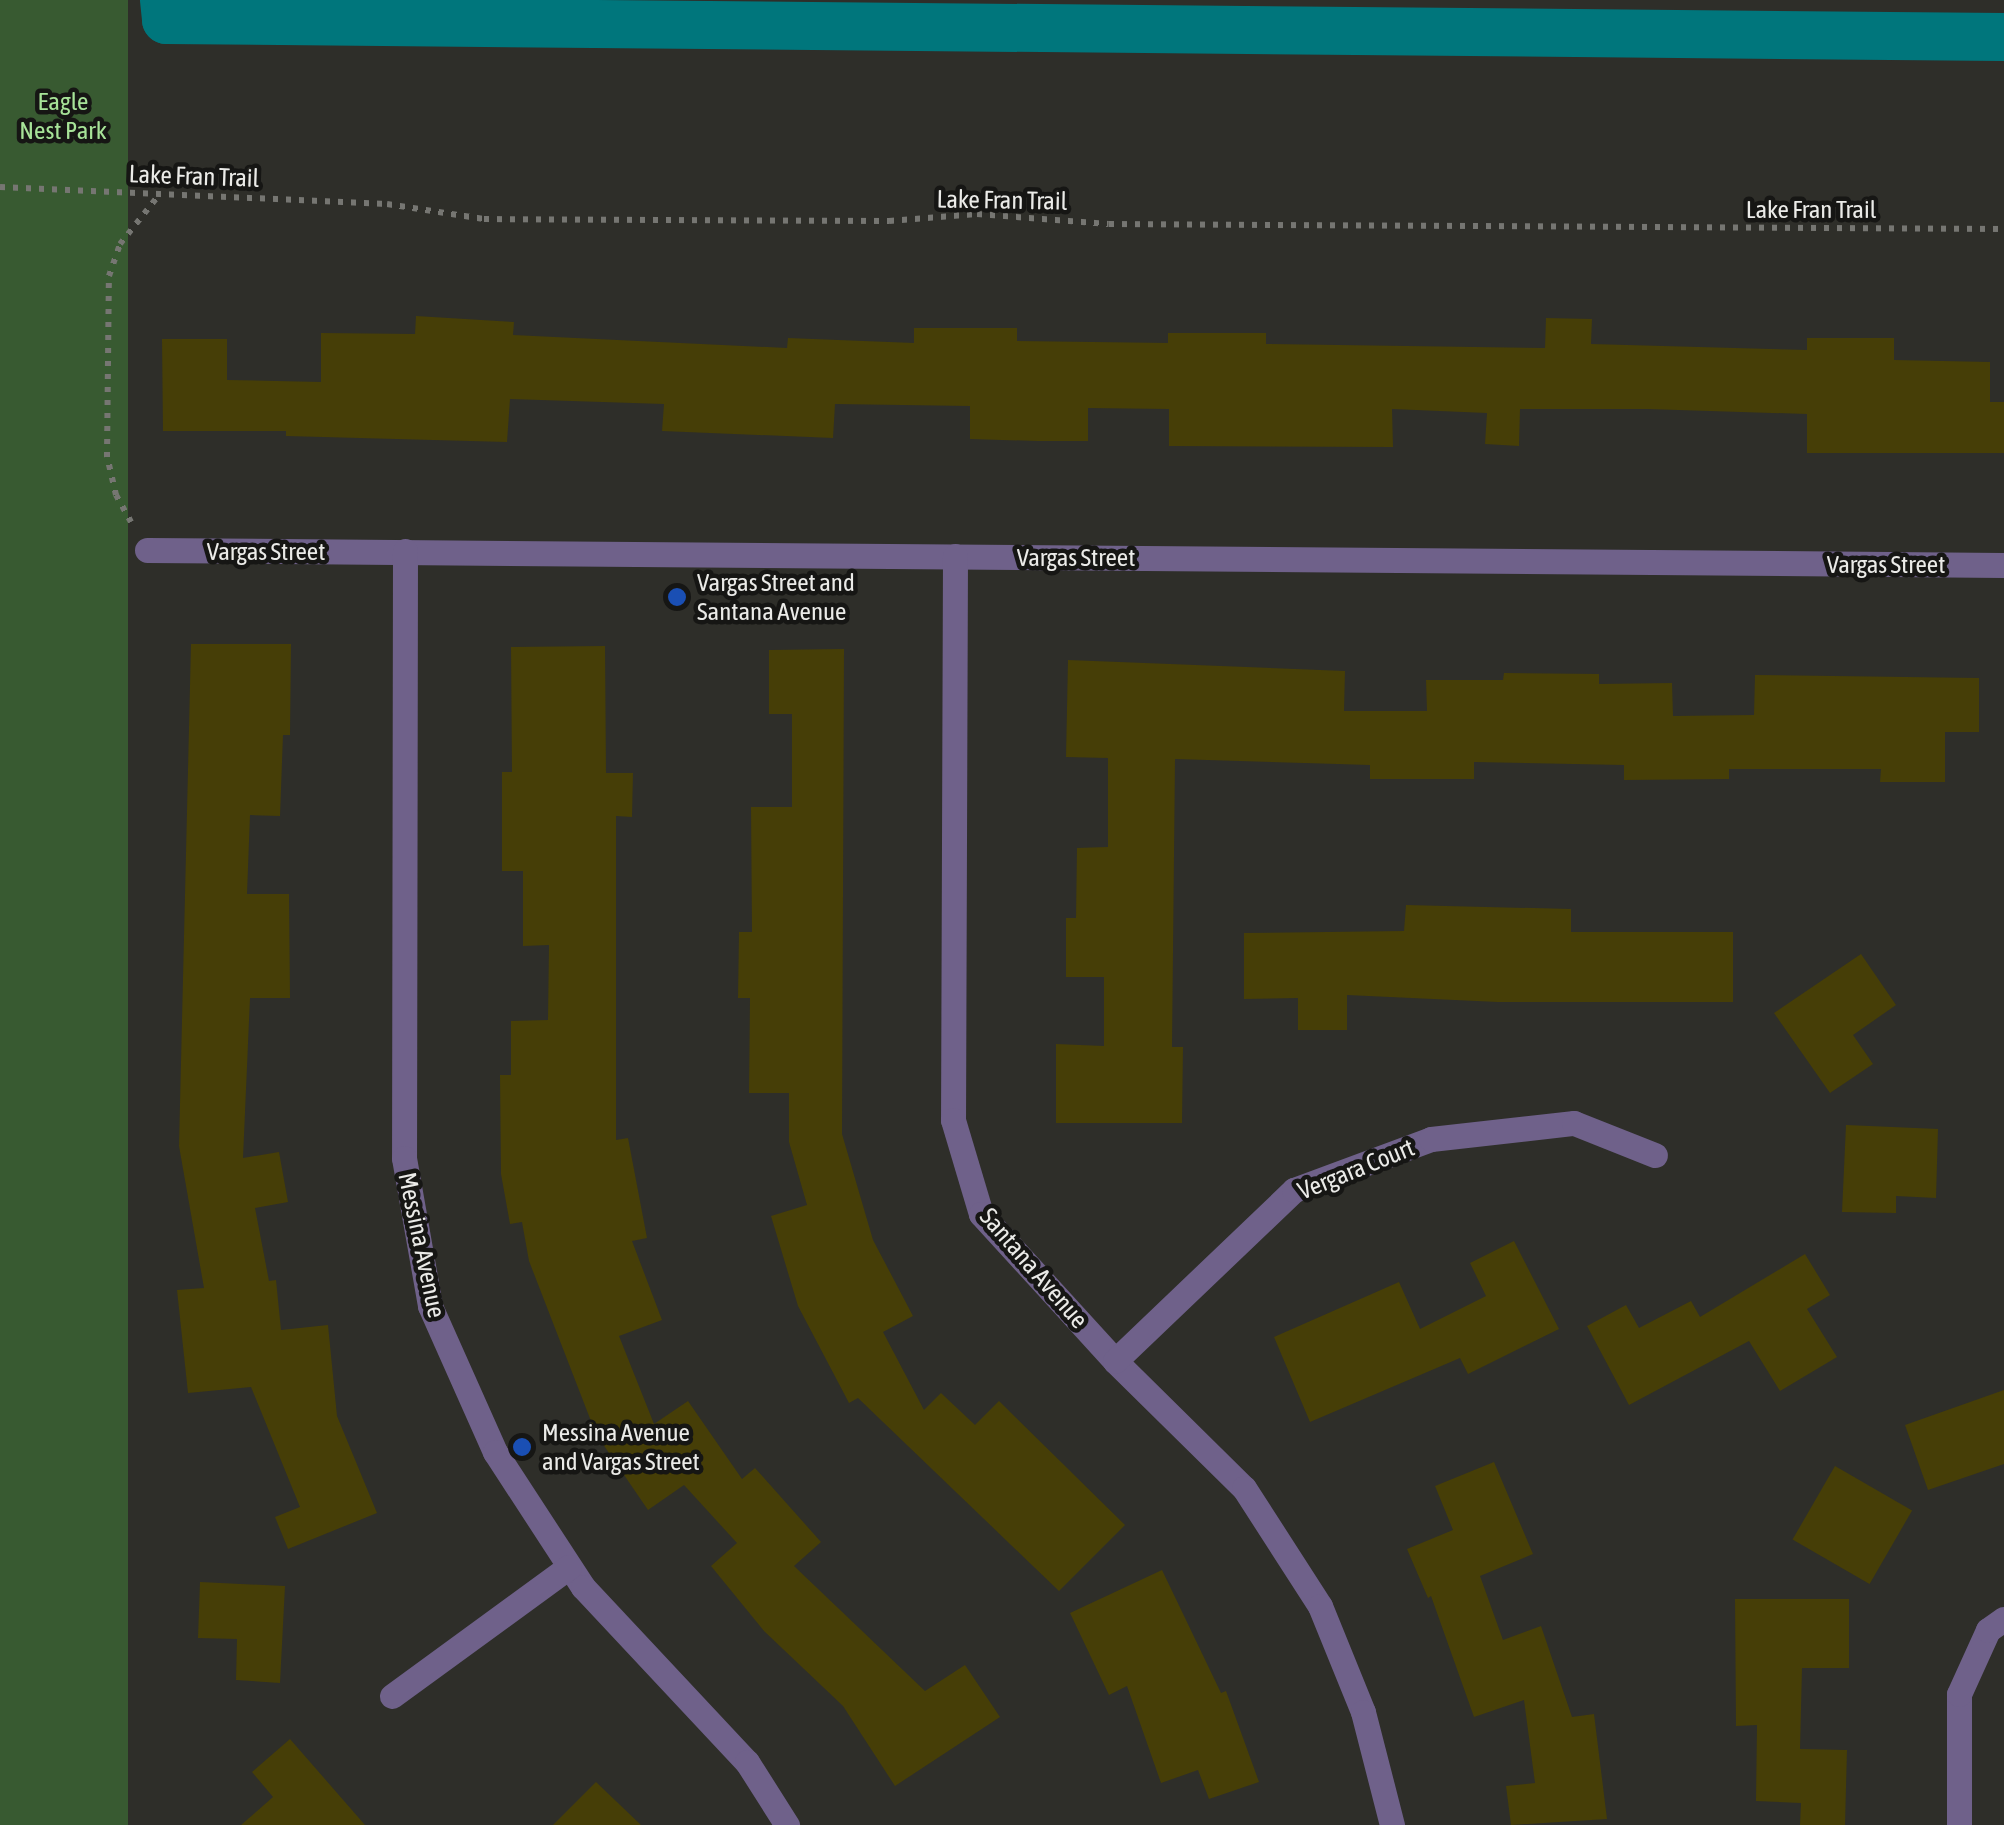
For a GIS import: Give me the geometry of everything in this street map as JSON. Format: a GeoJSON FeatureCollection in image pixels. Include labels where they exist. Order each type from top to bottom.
{"type":"FeatureCollection","features":[{"type":"Feature","properties":{"kind":"street","name":"Vargas Street"},"geometry":{"type":"LineString","coordinates":[[148,550],[2004,565]]}},
{"type":"Feature","properties":{"kind":"street","name":"Messina Avenue"},"geometry":{"type":"LineString","coordinates":[[405,551],[404,1158],[430,1306],[495,1452],[582,1587],[747,1762],[787,1825]]}},
{"type":"Feature","properties":{"kind":"street","name":"Santana Avenue"},"geometry":{"type":"LineString","coordinates":[[954,556],[953,1120],[981,1214],[1115,1361],[1244,1488],[1320,1606],[1364,1712],[1392,1825]]}},
{"type":"Feature","properties":{"kind":"street","name":"Vergara Court"},"geometry":{"type":"LineString","coordinates":[[1115,1361],[1294,1190],[1431,1139],[1574,1123],[1655,1155]]}},
{"type":"Feature","properties":{"kind":"street"},"geometry":{"type":"LineString","coordinates":[[392,1696],[569,1567]]}},
{"type":"Feature","properties":{"kind":"street"},"geometry":{"type":"LineString","coordinates":[[1958,1825],[1959,1694],[1996,1624]]}},
{"type":"Feature","properties":{"kind":"path","name":"Lake Fran Trail"},"geometry":{"type":"LineString","coordinates":[[0,187],[387,204],[484,220],[889,221],[977,214],[1109,224],[2004,229]]}},
{"type":"Feature","properties":{"kind":"path"},"geometry":{"type":"LineString","coordinates":[[148,550],[116,495],[107,457],[108,276],[120,244],[160,194]]}},
{"type":"Feature","properties":{"kind":"green space","name":"Eagle Nest Park"},"geometry":{"type":"Polygon","coordinates":[[[0,0],[128,0],[128,1825],[0,1825],[0,0]]]}},
{"type":"Feature","properties":{"kind":"building"},"geometry":{"type":"Polygon","coordinates":[[[416,316],[514,322],[513,335],[787,348],[788,338],[914,343],[914,328],[1017,328],[1017,341],[1168,343],[1168,333],[1266,333],[1266,344],[1545,348],[1546,318],[1592,319],[1591,344],[1807,350],[1807,338],[1894,338],[1894,360],[1990,362],[1990,402],[2004,402],[2004,453],[1807,453],[1807,414],[1647,409],[1520,409],[1519,446],[1485,444],[1487,413],[1392,409],[1393,447],[1169,446],[1169,409],[1088,408],[1088,441],[1038,441],[970,439],[970,406],[835,404],[833,438],[662,431],[664,404],[510,399],[507,442],[286,436],[286,431],[163,431],[162,339],[227,339],[227,380],[321,382],[321,333],[415,334],[416,316]]]}},
{"type":"Feature","properties":{"kind":"building"},"geometry":{"type":"Polygon","coordinates":[[[191,644],[291,644],[290,735],[283,735],[280,816],[250,815],[247,894],[289,894],[290,998],[250,998],[243,1158],[279,1152],[288,1202],[255,1208],[269,1281],[276,1280],[281,1330],[328,1325],[337,1416],[377,1513],[288,1549],[275,1517],[300,1507],[251,1387],[188,1393],[177,1290],[204,1288],[179,1146],[191,644]]]}},
{"type":"Feature","properties":{"kind":"building"},"geometry":{"type":"Polygon","coordinates":[[[605,646],[606,773],[633,773],[632,817],[616,816],[616,1140],[628,1138],[647,1238],[632,1241],[662,1320],[619,1336],[654,1424],[688,1401],[742,1479],[755,1468],[821,1542],[794,1566],[925,1691],[965,1665],[1000,1717],[895,1786],[843,1706],[764,1631],[711,1566],[737,1543],[684,1485],[648,1510],[596,1434],[529,1261],[522,1222],[510,1224],[501,1174],[500,1075],[511,1075],[511,1021],[548,1020],[549,945],[523,946],[523,871],[502,871],[502,772],[512,772],[511,647],[605,646]]]}},
{"type":"Feature","properties":{"kind":"building"},"geometry":{"type":"Polygon","coordinates":[[[844,649],[842,1134],[873,1240],[913,1316],[883,1332],[924,1410],[941,1393],[975,1425],[999,1401],[1125,1525],[1059,1591],[858,1398],[849,1403],[798,1306],[771,1216],[807,1205],[789,1142],[789,1093],[749,1093],[750,998],[738,998],[739,932],[752,932],[751,807],[792,807],[792,714],[769,714],[769,650],[844,649]]]}},
{"type":"Feature","properties":{"kind":"building"},"geometry":{"type":"Polygon","coordinates":[[[1068,660],[1345,671],[1344,711],[1427,711],[1426,680],[1503,680],[1504,673],[1599,674],[1599,684],[1672,683],[1673,716],[1754,715],[1755,675],[1979,678],[1979,732],[1945,732],[1945,782],[1880,782],[1881,769],[1729,769],[1729,779],[1624,780],[1624,765],[1474,762],[1474,779],[1370,779],[1370,765],[1175,759],[1172,1047],[1183,1047],[1182,1123],[1056,1123],[1056,1044],[1104,1046],[1104,977],[1066,977],[1066,918],[1076,918],[1077,848],[1108,847],[1108,758],[1066,757],[1068,660]]]}},
{"type":"Feature","properties":{"kind":"building"},"geometry":{"type":"Polygon","coordinates":[[[1406,905],[1571,909],[1571,932],[1733,932],[1733,1002],[1498,1002],[1347,995],[1347,1030],[1298,1030],[1298,998],[1244,999],[1244,933],[1404,931],[1406,905]]]}},
{"type":"Feature","properties":{"kind":"building"},"geometry":{"type":"Polygon","coordinates":[[[1861,954],[1896,1005],[1853,1035],[1873,1064],[1830,1093],[1774,1013],[1861,954]]]}},
{"type":"Feature","properties":{"kind":"building"},"geometry":{"type":"Polygon","coordinates":[[[1846,1125],[1938,1129],[1936,1198],[1896,1196],[1896,1213],[1842,1212],[1846,1125]]]}},
{"type":"Feature","properties":{"kind":"building"},"geometry":{"type":"Polygon","coordinates":[[[1514,1241],[1559,1329],[1468,1374],[1460,1358],[1310,1422],[1274,1337],[1399,1282],[1420,1329],[1486,1296],[1470,1263],[1514,1241]]]}},
{"type":"Feature","properties":{"kind":"building"},"geometry":{"type":"Polygon","coordinates":[[[1805,1254],[1830,1295],[1807,1309],[1837,1357],[1780,1391],[1749,1341],[1629,1405],[1587,1326],[1626,1305],[1639,1328],[1691,1301],[1700,1317],[1805,1254]]]}},
{"type":"Feature","properties":{"kind":"building"},"geometry":{"type":"Polygon","coordinates":[[[2004,1390],[2004,1464],[1928,1490],[1905,1425],[2004,1390]]]}},
{"type":"Feature","properties":{"kind":"building"},"geometry":{"type":"Polygon","coordinates":[[[1494,1462],[1533,1554],[1480,1576],[1503,1640],[1541,1626],[1572,1717],[1594,1714],[1607,1819],[1511,1825],[1506,1786],[1535,1783],[1524,1700],[1474,1717],[1431,1596],[1428,1598],[1407,1549],[1453,1530],[1435,1486],[1494,1462]]]}},
{"type":"Feature","properties":{"kind":"building"},"geometry":{"type":"Polygon","coordinates":[[[1835,1466],[1912,1510],[1870,1584],[1792,1540],[1835,1466]]]}},
{"type":"Feature","properties":{"kind":"building"},"geometry":{"type":"Polygon","coordinates":[[[1162,1570],[1221,1693],[1226,1691],[1259,1782],[1209,1799],[1198,1770],[1161,1783],[1127,1686],[1109,1695],[1070,1613],[1162,1570]]]}},
{"type":"Feature","properties":{"kind":"building"},"geometry":{"type":"Polygon","coordinates":[[[200,1582],[285,1586],[280,1683],[236,1680],[237,1639],[198,1638],[200,1582]]]}},
{"type":"Feature","properties":{"kind":"building"},"geometry":{"type":"Polygon","coordinates":[[[1735,1599],[1849,1599],[1849,1668],[1802,1668],[1800,1749],[1847,1750],[1845,1825],[1800,1825],[1801,1803],[1756,1801],[1757,1725],[1736,1726],[1735,1599]]]}},
{"type":"Feature","properties":{"kind":"building"},"geometry":{"type":"Polygon","coordinates":[[[290,1739],[365,1825],[241,1825],[273,1797],[252,1772],[290,1739]]]}},
{"type":"Feature","properties":{"kind":"building"},"geometry":{"type":"Polygon","coordinates":[[[596,1782],[641,1825],[553,1825],[596,1782]]]}},
{"type":"Feature","properties":{"kind":"waterway"},"geometry":{"type":"LineString","coordinates":[[164,0],[166,20],[2004,37]]}},
{"type":"Feature","properties":{"kind":"place","name":"Vargas Street and Santana Avenue"},"geometry":{"type":"Point","coordinates":[677,597]}},
{"type":"Feature","properties":{"kind":"place","name":"Messina Avenue and Vargas Street"},"geometry":{"type":"Point","coordinates":[522,1447]}}]}
